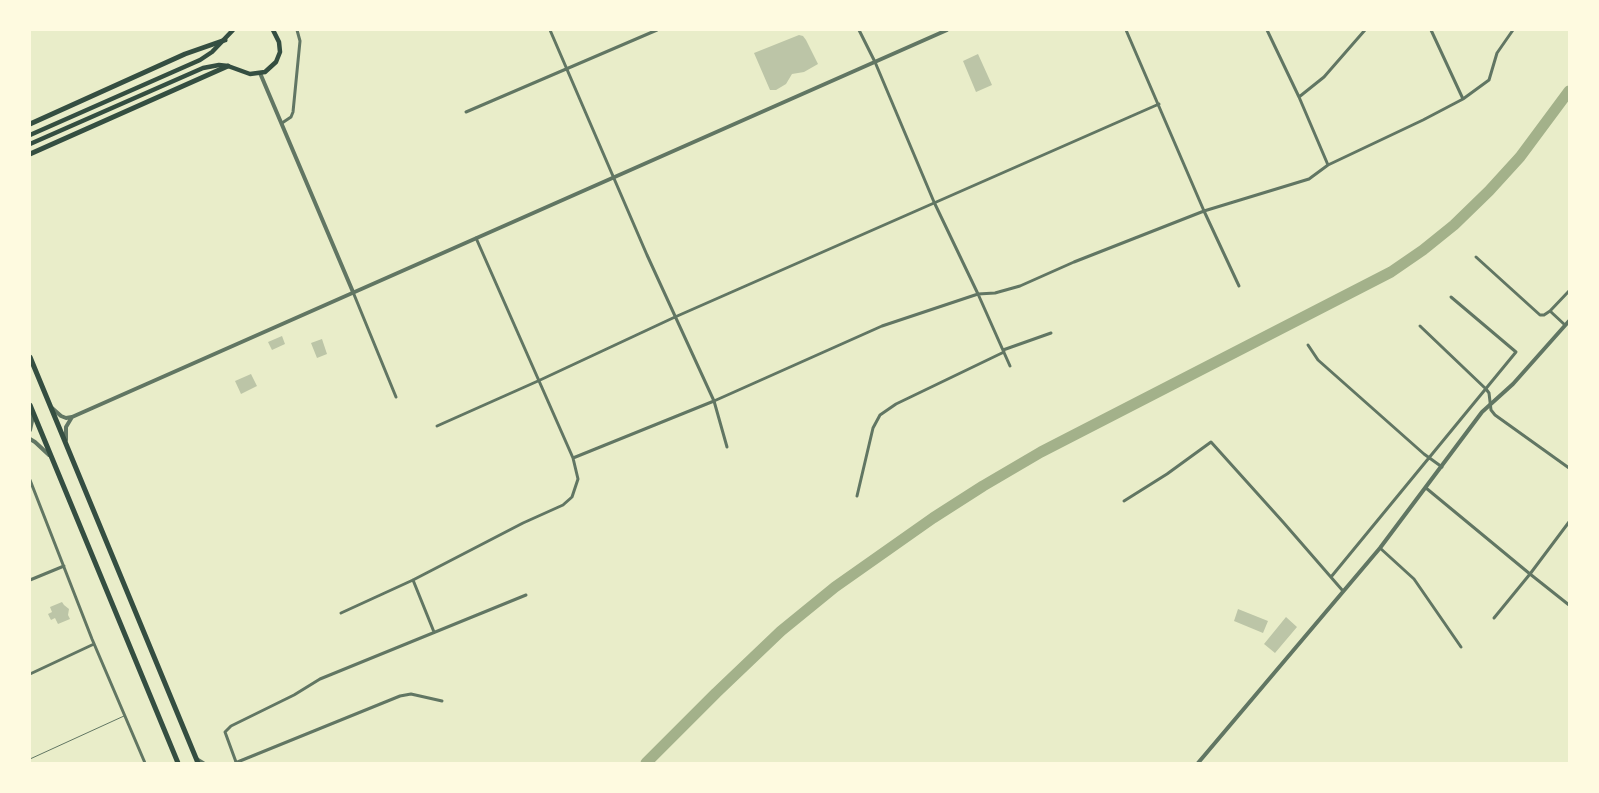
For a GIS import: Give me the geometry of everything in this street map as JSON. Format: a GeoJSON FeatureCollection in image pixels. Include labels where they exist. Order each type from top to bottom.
{"type":"FeatureCollection","features":[{"type":"Feature","properties":{"kind":"main road"},"geometry":{"type":"LineString","coordinates":[[30,135],[200,60],[212,52],[233,30]]}},
{"type":"Feature","properties":{"kind":"main road"},"geometry":{"type":"LineString","coordinates":[[30,144],[203,68],[219,65],[228,66],[250,74],[260,74],[269,69],[278,57],[279,42],[273,30]]}},
{"type":"Feature","properties":{"kind":"main road"},"geometry":{"type":"LineString","coordinates":[[30,124],[185,54],[225,40]]}},
{"type":"Feature","properties":{"kind":"main road"},"geometry":{"type":"LineString","coordinates":[[30,154],[228,66]]}},
{"type":"Feature","properties":{"kind":"main road"},"geometry":{"type":"LineString","coordinates":[[30,357],[198,763]]}},
{"type":"Feature","properties":{"kind":"main road"},"geometry":{"type":"LineString","coordinates":[[30,406],[177,762]]}},
{"type":"Feature","properties":{"kind":"street"},"geometry":{"type":"LineString","coordinates":[[282,123],[291,117],[293,112],[300,41],[296,30]]}},
{"type":"Feature","properties":{"kind":"street"},"geometry":{"type":"LineString","coordinates":[[550,30],[675,317],[714,401],[727,447]]}},
{"type":"Feature","properties":{"kind":"street"},"geometry":{"type":"LineString","coordinates":[[466,112],[657,30]]}},
{"type":"Feature","properties":{"kind":"street"},"geometry":{"type":"LineString","coordinates":[[859,30],[934,202],[1010,366]]}},
{"type":"Feature","properties":{"kind":"street"},"geometry":{"type":"LineString","coordinates":[[50,404],[61,416],[66,418],[72,416],[947,30]]}},
{"type":"Feature","properties":{"kind":"street"},"geometry":{"type":"LineString","coordinates":[[1126,30],[1239,286]]}},
{"type":"Feature","properties":{"kind":"street"},"geometry":{"type":"LineString","coordinates":[[1267,30],[1328,164]]}},
{"type":"Feature","properties":{"kind":"street"},"geometry":{"type":"LineString","coordinates":[[1299,97],[1324,77],[1365,30]]}},
{"type":"Feature","properties":{"kind":"street"},"geometry":{"type":"LineString","coordinates":[[1430,30],[1463,99]]}},
{"type":"Feature","properties":{"kind":"street"},"geometry":{"type":"LineString","coordinates":[[573,458],[714,401],[882,326],[978,294],[995,293],[1020,286],[1074,262],[1204,210],[1309,179],[1328,164],[1423,120],[1463,99],[1488,80],[1495,57],[1512,30]]}},
{"type":"Feature","properties":{"kind":"street"},"geometry":{"type":"LineString","coordinates":[[260,74],[396,397]]}},
{"type":"Feature","properties":{"kind":"street"},"geometry":{"type":"LineString","coordinates":[[437,426],[675,317],[1159,104]]}},
{"type":"Feature","properties":{"kind":"street"},"geometry":{"type":"LineString","coordinates":[[341,613],[413,580],[523,523],[563,505],[572,497],[578,480],[573,458],[476,238]]}},
{"type":"Feature","properties":{"kind":"street"},"geometry":{"type":"LineString","coordinates":[[1476,257],[1540,315],[1550,311],[1569,291]]}},
{"type":"Feature","properties":{"kind":"street"},"geometry":{"type":"LineString","coordinates":[[1330,577],[1516,352],[1451,296]]}},
{"type":"Feature","properties":{"kind":"street"},"geometry":{"type":"LineString","coordinates":[[1198,763],[1380,548],[1482,412],[1510,387],[1567,323],[1550,311]]}},
{"type":"Feature","properties":{"kind":"street"},"geometry":{"type":"LineString","coordinates":[[1420,326],[1486,389],[1489,393],[1490,405],[1495,415],[1569,468]]}},
{"type":"Feature","properties":{"kind":"street"},"geometry":{"type":"LineString","coordinates":[[857,496],[874,428],[880,415],[896,404],[1004,351],[1050,333]]}},
{"type":"Feature","properties":{"kind":"street"},"geometry":{"type":"LineString","coordinates":[[1308,345],[1318,360],[1442,467]]}},
{"type":"Feature","properties":{"kind":"street"},"geometry":{"type":"LineString","coordinates":[[30,406],[32,421],[30,430]]}},
{"type":"Feature","properties":{"kind":"street"},"geometry":{"type":"LineString","coordinates":[[66,446],[66,427],[72,416]]}},
{"type":"Feature","properties":{"kind":"street"},"geometry":{"type":"LineString","coordinates":[[30,439],[41,446],[52,457]]}},
{"type":"Feature","properties":{"kind":"street"},"geometry":{"type":"LineString","coordinates":[[1124,501],[1167,474],[1211,442],[1343,591]]}},
{"type":"Feature","properties":{"kind":"street"},"geometry":{"type":"LineString","coordinates":[[30,480],[94,644],[145,763]]}},
{"type":"Feature","properties":{"kind":"street"},"geometry":{"type":"LineString","coordinates":[[1426,488],[1569,605]]}},
{"type":"Feature","properties":{"kind":"street"},"geometry":{"type":"LineString","coordinates":[[1494,618],[1569,522]]}},
{"type":"Feature","properties":{"kind":"street"},"geometry":{"type":"LineString","coordinates":[[1380,548],[1414,579],[1461,647]]}},
{"type":"Feature","properties":{"kind":"street"},"geometry":{"type":"LineString","coordinates":[[30,580],[64,566]]}},
{"type":"Feature","properties":{"kind":"street"},"geometry":{"type":"LineString","coordinates":[[413,580],[434,632]]}},
{"type":"Feature","properties":{"kind":"street"},"geometry":{"type":"LineString","coordinates":[[442,701],[411,694],[400,696],[235,763],[225,732],[231,726],[294,695],[320,679],[526,595]]}},
{"type":"Feature","properties":{"kind":"street"},"geometry":{"type":"LineString","coordinates":[[30,674],[94,644]]}},
{"type":"Feature","properties":{"kind":"street"},"geometry":{"type":"LineString","coordinates":[[195,757],[204,763]]}},
{"type":"Feature","properties":{"kind":"lane"},"geometry":{"type":"LineString","coordinates":[[30,759],[124,716]]}},
{"type":"Feature","properties":{"kind":"building"},"geometry":{"type":"Polygon","coordinates":[[[799,35],[803,36],[806,40],[818,64],[804,72],[792,74],[786,84],[776,90],[770,90],[754,53],[799,35]]]}},
{"type":"Feature","properties":{"kind":"building"},"geometry":{"type":"Polygon","coordinates":[[[978,54],[992,85],[976,92],[963,61],[978,54]]]}},
{"type":"Feature","properties":{"kind":"building"},"geometry":{"type":"Polygon","coordinates":[[[282,336],[285,344],[272,350],[268,342],[282,336]]]}},
{"type":"Feature","properties":{"kind":"building"},"geometry":{"type":"Polygon","coordinates":[[[322,339],[327,354],[317,358],[311,343],[322,339]]]}},
{"type":"Feature","properties":{"kind":"building"},"geometry":{"type":"Polygon","coordinates":[[[251,374],[257,386],[241,394],[235,381],[251,374]]]}},
{"type":"Feature","properties":{"kind":"building"},"geometry":{"type":"Polygon","coordinates":[[[62,602],[69,609],[68,615],[70,619],[58,624],[55,618],[51,620],[48,614],[52,612],[50,607],[62,602]]]}},
{"type":"Feature","properties":{"kind":"building"},"geometry":{"type":"Polygon","coordinates":[[[1238,609],[1268,621],[1263,633],[1234,621],[1238,609]]]}},
{"type":"Feature","properties":{"kind":"building"},"geometry":{"type":"Polygon","coordinates":[[[1286,617],[1297,627],[1275,653],[1264,644],[1286,617]]]}},
{"type":"Feature","properties":{"kind":"waterway"},"geometry":{"type":"LineString","coordinates":[[646,763],[781,631],[835,587],[933,518],[1041,452],[1391,272],[1423,250],[1454,225],[1489,191],[1520,157],[1569,91]]}}]}
